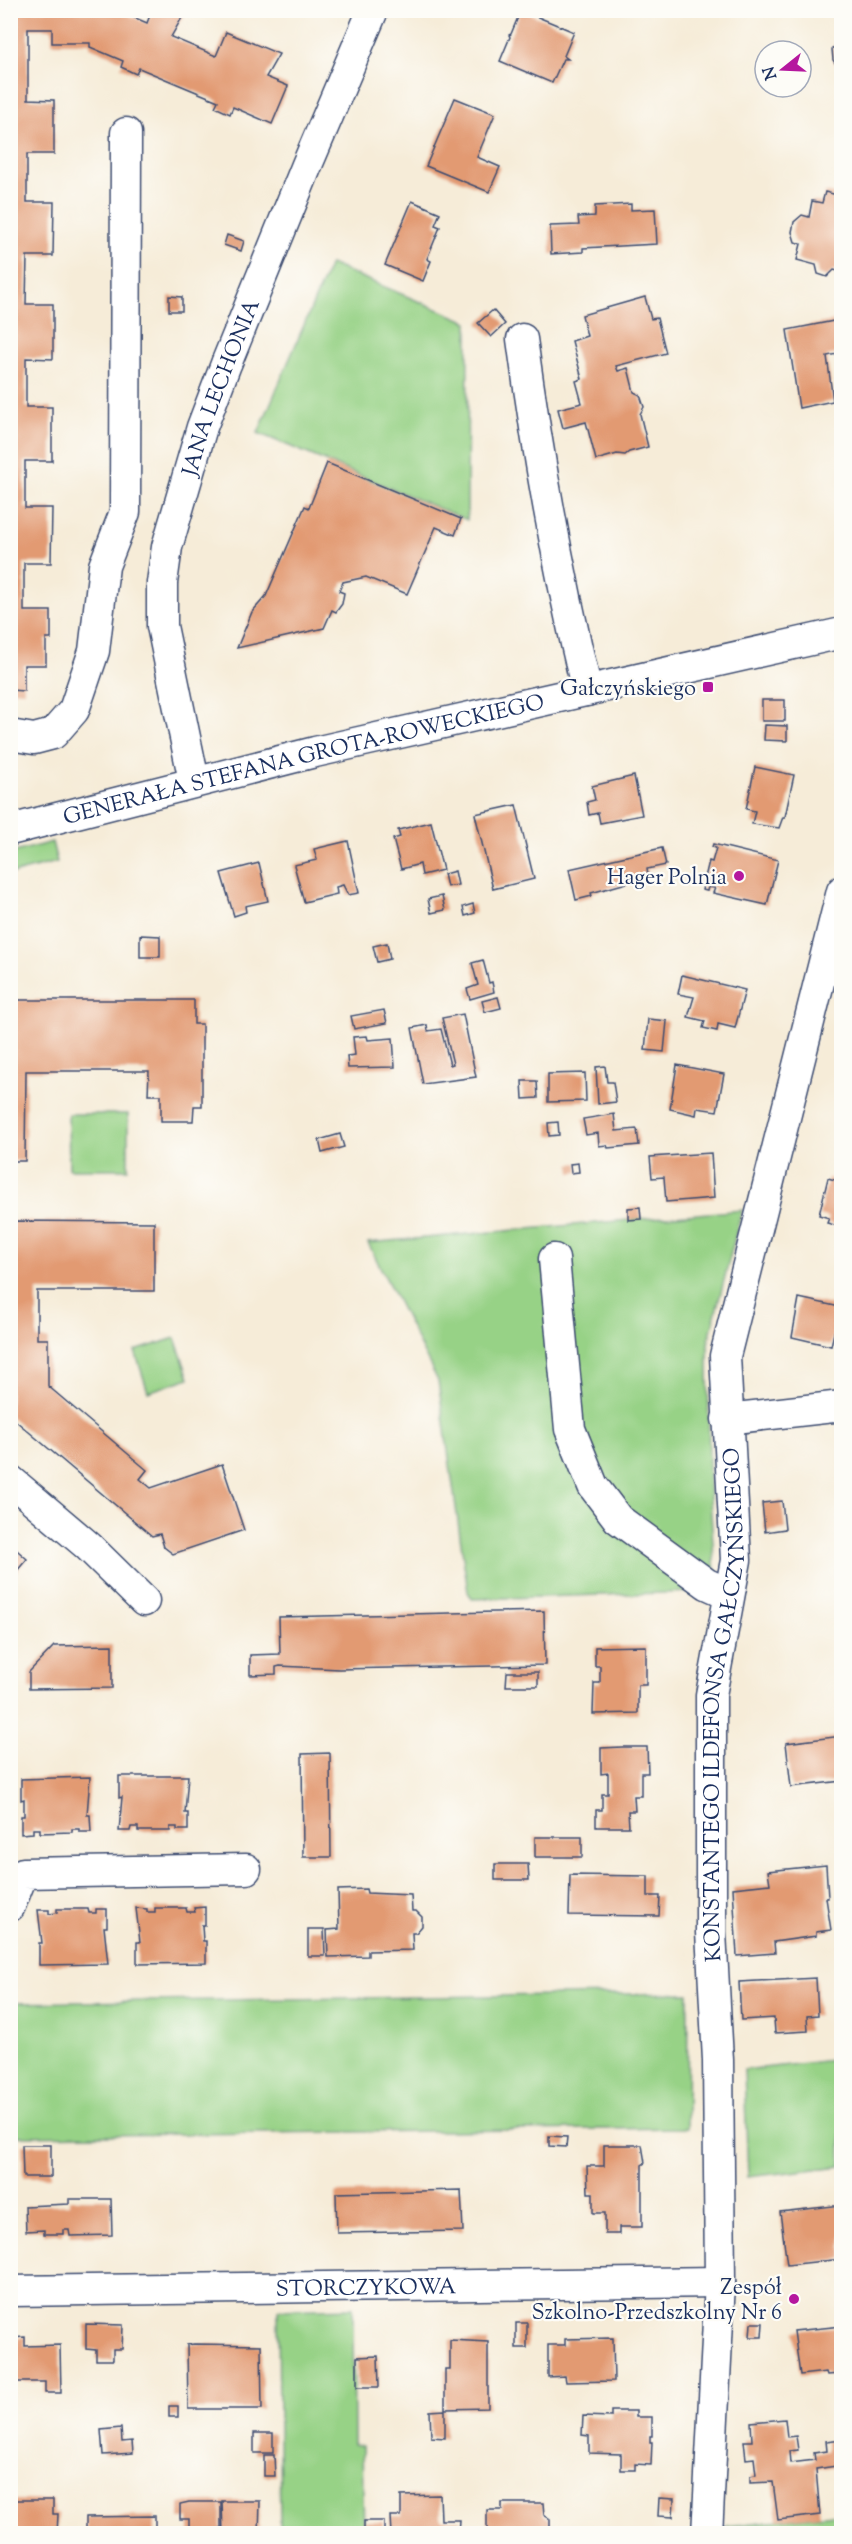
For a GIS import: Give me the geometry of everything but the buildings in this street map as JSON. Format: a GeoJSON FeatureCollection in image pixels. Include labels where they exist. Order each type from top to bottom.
{"type":"FeatureCollection","features":[{"type":"Feature","properties":{"kind":"street","name":"JANA LECHONIA"},"geometry":{"type":"LineString","coordinates":[[194,781],[162,626],[162,583],[167,547],[202,427],[307,165],[373,10]]}},
{"type":"Feature","properties":{"kind":"street"},"geometry":{"type":"LineString","coordinates":[[10,735],[34,739],[53,734],[74,710],[94,651],[104,566],[125,512],[126,133]]}},
{"type":"Feature","properties":{"kind":"street"},"geometry":{"type":"LineString","coordinates":[[522,339],[534,424],[557,554],[587,691]]}},
{"type":"Feature","properties":{"kind":"street","name":"GENERAŁA STEFANA GROTA-ROWECKIEGO"},"geometry":{"type":"LineString","coordinates":[[10,830],[194,781],[842,633]]}},
{"type":"Feature","properties":{"kind":"street","name":"KONSTANTEGO ILDEFONSA GAŁCZYŃSKIEGO"},"geometry":{"type":"LineString","coordinates":[[706,2534],[720,2282],[718,2060],[711,1932],[711,1705],[717,1650],[735,1560],[725,1356],[832,962],[842,891]]}},
{"type":"Feature","properties":{"kind":"street"},"geometry":{"type":"LineString","coordinates":[[554,1259],[570,1429],[593,1486],[618,1519],[707,1584],[729,1594]]}},
{"type":"Feature","properties":{"kind":"street"},"geometry":{"type":"LineString","coordinates":[[727,1419],[842,1406]]}},
{"type":"Feature","properties":{"kind":"street"},"geometry":{"type":"LineString","coordinates":[[10,1480],[88,1546],[144,1601]]}},
{"type":"Feature","properties":{"kind":"street"},"geometry":{"type":"LineString","coordinates":[[10,1906],[23,1873],[246,1869]]}},
{"type":"Feature","properties":{"kind":"street","name":"STORCZYKOWA"},"geometry":{"type":"LineString","coordinates":[[10,2291],[720,2282]]}},
{"type":"Feature","properties":{"kind":"green space"},"geometry":{"type":"Polygon","coordinates":[[[330,264],[468,322],[467,520],[258,433],[330,264]]]}},
{"type":"Feature","properties":{"kind":"green space"},"geometry":{"type":"Polygon","coordinates":[[[52,842],[57,862],[11,874],[11,853],[52,842]]]}},
{"type":"Feature","properties":{"kind":"green space"},"geometry":{"type":"Polygon","coordinates":[[[68,1114],[128,1114],[128,1169],[69,1169],[68,1114]]]}},
{"type":"Feature","properties":{"kind":"green space"},"geometry":{"type":"Polygon","coordinates":[[[742,1210],[708,1343],[709,1482],[715,1575],[694,1592],[472,1599],[468,1592],[438,1381],[368,1243],[742,1210]]]}},
{"type":"Feature","properties":{"kind":"green space"},"geometry":{"type":"Polygon","coordinates":[[[175,1338],[189,1378],[148,1392],[135,1351],[175,1338]]]}},
{"type":"Feature","properties":{"kind":"green space"},"geometry":{"type":"Polygon","coordinates":[[[688,1993],[687,2128],[14,2136],[11,2003],[688,1993]]]}},
{"type":"Feature","properties":{"kind":"green space"},"geometry":{"type":"Polygon","coordinates":[[[841,2059],[841,2166],[748,2177],[744,2070],[841,2059]]]}},
{"type":"Feature","properties":{"kind":"green space"},"geometry":{"type":"Polygon","coordinates":[[[353,2308],[354,2444],[362,2446],[364,2533],[280,2533],[278,2310],[353,2308]]]}},
{"type":"Feature","properties":{"kind":"green space"},"geometry":{"type":"Polygon","coordinates":[[[841,2513],[841,2533],[727,2533],[727,2526],[841,2513]]]}},
{"type":"Feature","properties":{"kind":"place","name":"Gałczyńskiego"},"geometry":{"type":"Point","coordinates":[708,687]}},
{"type":"Feature","properties":{"kind":"place","name":"Hager Polnia"},"geometry":{"type":"Point","coordinates":[739,876]}},
{"type":"Feature","properties":{"kind":"place","name":"Zespół Szkolno-Przedszkolny Nr 6"},"geometry":{"type":"Point","coordinates":[794,2299]}}]}
